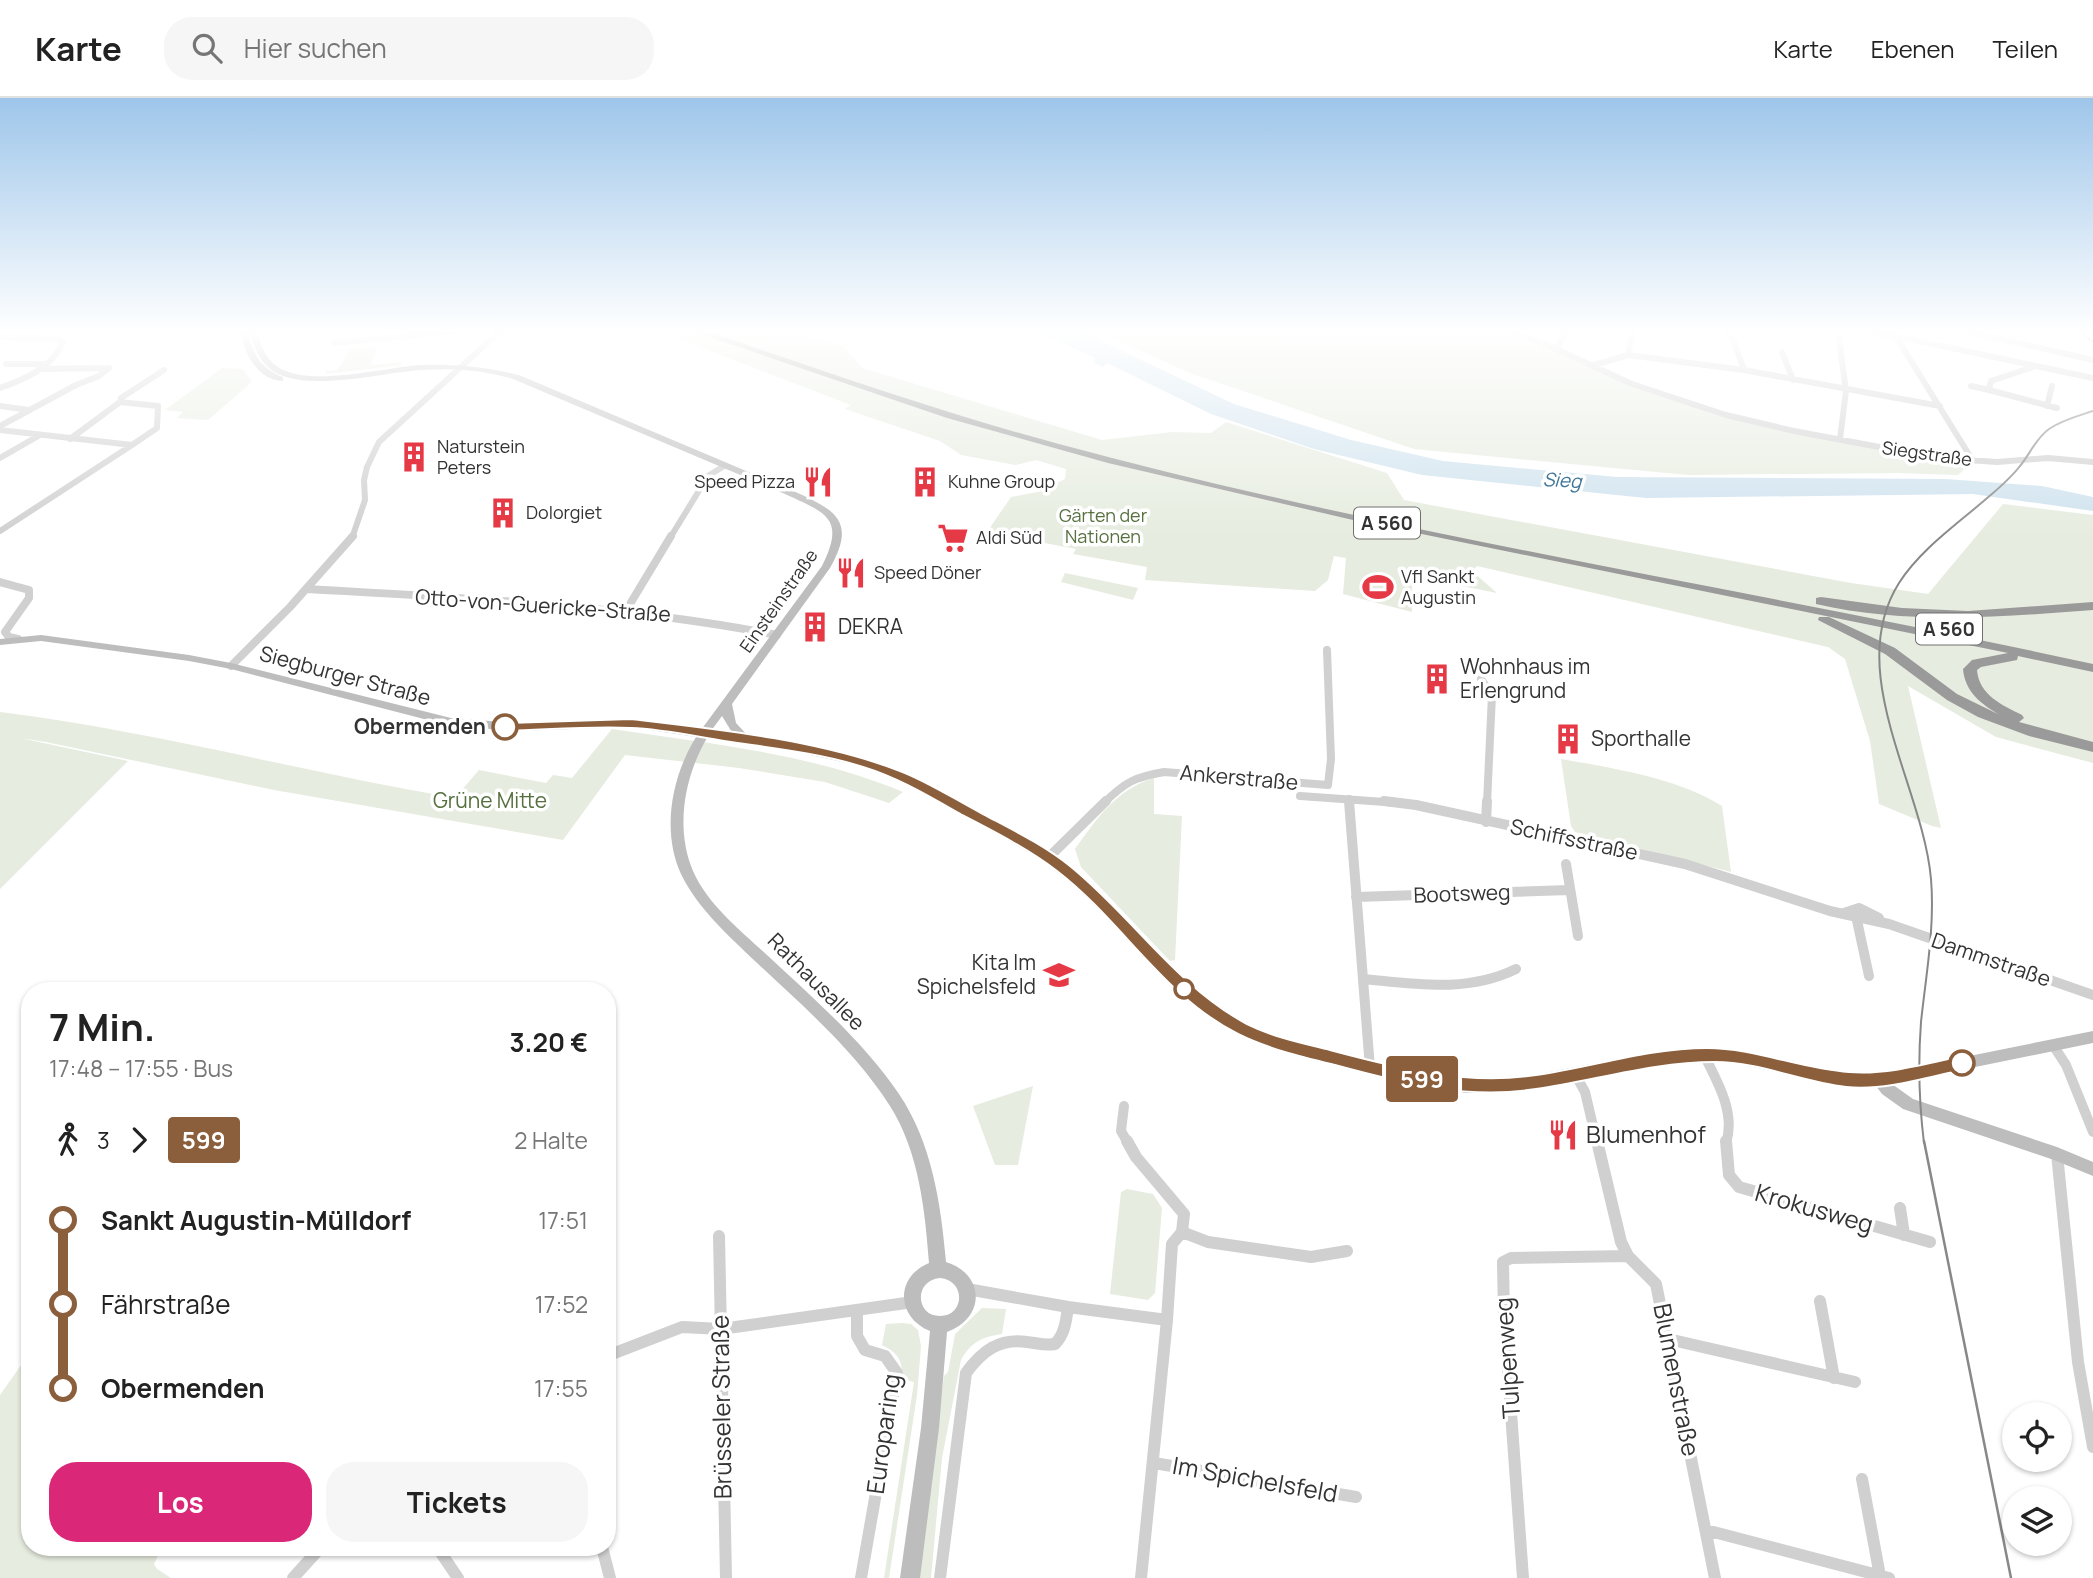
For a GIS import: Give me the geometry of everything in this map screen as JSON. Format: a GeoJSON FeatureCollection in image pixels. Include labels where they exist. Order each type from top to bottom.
{"type":"FeatureCollection","features":[{"type":"Feature","properties":{"kind":"highway","name":"A 560"},"geometry":{"type":"LineString","coordinates":[[897,399],[1107,460],[1305,506],[2093,669]]}},
{"type":"Feature","properties":{"kind":"highway","name":"A 560"},"geometry":{"type":"LineString","coordinates":[[918,399],[1147,463],[1366,512],[1804,599],[2093,660]]}},
{"type":"Feature","properties":{"kind":"highway"},"geometry":{"type":"LineString","coordinates":[[1745,596],[1824,620],[1871,639],[1952,696],[1983,714],[2034,733],[2093,747]]}},
{"type":"Feature","properties":{"kind":"highway"},"geometry":{"type":"LineString","coordinates":[[1804,599],[1902,612],[1955,614],[2093,606]]}},
{"type":"Feature","properties":{"kind":"highway"},"geometry":{"type":"LineString","coordinates":[[2093,669],[2037,660],[1993,658],[1977,663],[1970,669],[1970,678],[1977,692],[1996,707],[2020,720],[2093,740]]}},
{"type":"Feature","properties":{"kind":"street"},"geometry":{"type":"LineString","coordinates":[[0,428],[52,399]]}},
{"type":"Feature","properties":{"kind":"street"},"geometry":{"type":"LineString","coordinates":[[70,439],[121,399]]}},
{"type":"Feature","properties":{"kind":"street"},"geometry":{"type":"LineString","coordinates":[[230,666],[308,589],[351,541],[365,500],[364,480],[367,467],[379,442],[427,399]]}},
{"type":"Feature","properties":{"kind":"street","name":"Einsteinstraße"},"geometry":{"type":"LineString","coordinates":[[568,399],[817,506],[830,514],[839,526],[838,546],[827,565],[705,734]]}},
{"type":"Feature","properties":{"kind":"street","name":"Siegstraße"},"geometry":{"type":"LineString","coordinates":[[1675,399],[1746,420],[1924,456],[1973,461],[2057,459],[2093,462]]}},
{"type":"Feature","properties":{"kind":"street"},"geometry":{"type":"LineString","coordinates":[[1840,439],[1845,399]]}},
{"type":"Feature","properties":{"kind":"street"},"geometry":{"type":"LineString","coordinates":[[1897,399],[1940,406]]}},
{"type":"Feature","properties":{"kind":"street"},"geometry":{"type":"LineString","coordinates":[[1936,399],[1973,461]]}},
{"type":"Feature","properties":{"kind":"street"},"geometry":{"type":"LineString","coordinates":[[2022,399],[2057,408]]}},
{"type":"Feature","properties":{"kind":"street"},"geometry":{"type":"LineString","coordinates":[[2047,406],[2049,399]]}},
{"type":"Feature","properties":{"kind":"street"},"geometry":{"type":"LineString","coordinates":[[0,531],[157,428],[158,406],[120,402]]}},
{"type":"Feature","properties":{"kind":"street"},"geometry":{"type":"LineString","coordinates":[[0,405],[29,410]]}},
{"type":"Feature","properties":{"kind":"street"},"geometry":{"type":"LineString","coordinates":[[0,428],[132,445]]}},
{"type":"Feature","properties":{"kind":"street"},"geometry":{"type":"LineString","coordinates":[[0,458],[40,435]]}},
{"type":"Feature","properties":{"kind":"street"},"geometry":{"type":"LineString","coordinates":[[627,610],[708,476],[724,466]]}},
{"type":"Feature","properties":{"kind":"street"},"geometry":{"type":"LineString","coordinates":[[0,582],[29,590],[29,598],[5,632],[9,637],[18,639]]}},
{"type":"Feature","properties":{"kind":"street","name":"Otto-von-Guericke-Straße"},"geometry":{"type":"LineString","coordinates":[[308,589],[627,610],[692,618],[776,635]]}},
{"type":"Feature","properties":{"kind":"street"},"geometry":{"type":"LineString","coordinates":[[0,626],[21,609]]}},
{"type":"Feature","properties":{"kind":"street","name":"Siegburger Straße"},"geometry":{"type":"LineString","coordinates":[[0,642],[41,638],[126,648],[230,666],[451,722],[515,727],[631,723],[705,734]]}},
{"type":"Feature","properties":{"kind":"street","name":"Ankerstraße"},"geometry":{"type":"LineString","coordinates":[[1048,858],[1123,784],[1141,776],[1164,772],[1194,773],[1328,785],[1331,759],[1327,650]]}},
{"type":"Feature","properties":{"kind":"street"},"geometry":{"type":"LineString","coordinates":[[1481,679],[1492,695],[1486,821]]}},
{"type":"Feature","properties":{"kind":"street"},"geometry":{"type":"LineString","coordinates":[[726,703],[731,726],[745,739]]}},
{"type":"Feature","properties":{"kind":"street"},"geometry":{"type":"LineString","coordinates":[[705,734],[863,762],[900,775],[1048,858],[1103,905],[1176,982],[1213,1012],[1244,1030],[1280,1044],[1370,1068],[1466,1087],[1508,1086],[1643,1060],[1727,1055],[1820,1076],[1880,1080],[2093,1037]]}},
{"type":"Feature","properties":{"kind":"street","name":"Rathausallee"},"geometry":{"type":"LineString","coordinates":[[705,734],[691,757],[677,806],[676,830],[682,861],[697,889],[721,920],[843,1038],[895,1102],[919,1153],[930,1193],[938,1269]]}},
{"type":"Feature","properties":{"kind":"street","name":"Schiffsstraße"},"geometry":{"type":"LineString","coordinates":[[1300,796],[1416,805],[1685,864],[1842,913],[1857,912]]}},
{"type":"Feature","properties":{"kind":"street"},"geometry":{"type":"LineString","coordinates":[[1349,799],[1370,1068]]}},
{"type":"Feature","properties":{"kind":"street"},"geometry":{"type":"LineString","coordinates":[[1566,864],[1578,936]]}},
{"type":"Feature","properties":{"kind":"street","name":"Bootsweg"},"geometry":{"type":"LineString","coordinates":[[1356,897],[1569,890]]}},
{"type":"Feature","properties":{"kind":"street"},"geometry":{"type":"LineString","coordinates":[[1857,912],[1869,976]]}},
{"type":"Feature","properties":{"kind":"street","name":"Dammstraße"},"geometry":{"type":"LineString","coordinates":[[1857,912],[2093,995]]}},
{"type":"Feature","properties":{"kind":"street"},"geometry":{"type":"LineString","coordinates":[[1363,979],[1455,986],[1505,976],[1516,969]]}},
{"type":"Feature","properties":{"kind":"street"},"geometry":{"type":"LineString","coordinates":[[2053,1045],[2064,1058],[2085,1119],[2093,1132]]}},
{"type":"Feature","properties":{"kind":"street","name":"Krokusweg"},"geometry":{"type":"LineString","coordinates":[[1703,1055],[1723,1095],[1730,1132],[1726,1142],[1729,1175],[1739,1187],[1930,1242]]}},
{"type":"Feature","properties":{"kind":"street","name":"Blumenstraße"},"geometry":{"type":"LineString","coordinates":[[1575,1074],[1585,1092],[1613,1217],[1628,1256],[1656,1284],[1715,1578]]}},
{"type":"Feature","properties":{"kind":"street"},"geometry":{"type":"LineString","coordinates":[[1880,1080],[1887,1089],[1908,1104],[2057,1154],[2093,1169]]}},
{"type":"Feature","properties":{"kind":"street"},"geometry":{"type":"LineString","coordinates":[[1124,1106],[1121,1131],[1136,1157],[1184,1214],[1182,1232],[1208,1242],[1311,1258],[1347,1251]]}},
{"type":"Feature","properties":{"kind":"street"},"geometry":{"type":"LineString","coordinates":[[2057,1154],[2078,1362],[2093,1447]]}},
{"type":"Feature","properties":{"kind":"street","name":"Krokusweg"},"geometry":{"type":"LineString","coordinates":[[1900,1208],[1905,1235]]}},
{"type":"Feature","properties":{"kind":"street","name":"Im Spichelsfeld"},"geometry":{"type":"LineString","coordinates":[[1141,1578],[1154,1463],[1172,1244],[1182,1232]]}},
{"type":"Feature","properties":{"kind":"street","name":"Brüsseler Straße"},"geometry":{"type":"LineString","coordinates":[[719,1236],[726,1578]]}},
{"type":"Feature","properties":{"kind":"street","name":"Tulpenweg"},"geometry":{"type":"LineString","coordinates":[[1523,1578],[1504,1316],[1503,1262],[1511,1258],[1628,1256]]}},
{"type":"Feature","properties":{"kind":"street"},"geometry":{"type":"LineString","coordinates":[[945,1269],[959,1275],[967,1289],[966,1306],[955,1319],[939,1324],[925,1321],[915,1310],[913,1303],[916,1284],[929,1272],[945,1269]]}},
{"type":"Feature","properties":{"kind":"street"},"geometry":{"type":"LineString","coordinates":[[967,1289],[1068,1307],[1167,1320]]}},
{"type":"Feature","properties":{"kind":"street"},"geometry":{"type":"LineString","coordinates":[[1820,1301],[1834,1378]]}},
{"type":"Feature","properties":{"kind":"street"},"geometry":{"type":"LineString","coordinates":[[616,1353],[682,1327],[721,1329],[913,1303]]}},
{"type":"Feature","properties":{"kind":"street"},"geometry":{"type":"LineString","coordinates":[[940,1578],[966,1373],[980,1353],[1004,1342],[1052,1346],[1060,1341],[1066,1332],[1068,1307]]}},
{"type":"Feature","properties":{"kind":"street","name":"Europaring"},"geometry":{"type":"LineString","coordinates":[[857,1310],[857,1336],[865,1350],[876,1350],[892,1359],[897,1373],[861,1578]]}},
{"type":"Feature","properties":{"kind":"street"},"geometry":{"type":"LineString","coordinates":[[910,1578],[930,1428],[939,1324]]}},
{"type":"Feature","properties":{"kind":"street"},"geometry":{"type":"LineString","coordinates":[[1668,1339],[1855,1382]]}},
{"type":"Feature","properties":{"kind":"street","name":"Im Spichelsfeld"},"geometry":{"type":"LineString","coordinates":[[1154,1463],[1356,1497]]}},
{"type":"Feature","properties":{"kind":"street"},"geometry":{"type":"LineString","coordinates":[[1706,1530],[1885,1577],[1862,1479]]}},
{"type":"Feature","properties":{"kind":"street"},"geometry":{"type":"LineString","coordinates":[[293,1578],[313,1556]]}},
{"type":"Feature","properties":{"kind":"street"},"geometry":{"type":"LineString","coordinates":[[443,1556],[458,1578]]}},
{"type":"Feature","properties":{"kind":"street"},"geometry":{"type":"LineString","coordinates":[[605,1556],[611,1578]]}},
{"type":"Feature","properties":{"kind":"green space"},"geometry":{"type":"Polygon","coordinates":[[[180,399],[232,399],[208,420],[177,418],[183,412],[165,410],[180,399]]]}},
{"type":"Feature","properties":{"kind":"green space","name":"Gärten der Nationen"},"geometry":{"type":"Polygon","coordinates":[[[835,399],[966,399],[1102,440],[1172,432],[1211,433],[1226,422],[1387,473],[1404,500],[1851,583],[1928,594],[2003,504],[2093,515],[2093,763],[1996,737],[1908,686],[1941,828],[1932,826],[1879,804],[1870,741],[1845,659],[1828,647],[1477,566],[1472,571],[1497,593],[1412,576],[1412,612],[1343,594],[1346,558],[1334,556],[1328,580],[1315,591],[1145,580],[1147,567],[1073,554],[1076,549],[987,532],[1011,497],[1038,492],[1065,479],[1066,469],[1036,460],[1016,465],[961,455],[940,441],[845,409],[851,405],[835,399]]]}},
{"type":"Feature","properties":{"kind":"green space"},"geometry":{"type":"Polygon","coordinates":[[[1267,399],[1669,399],[1724,417],[1924,459],[1970,464],[1958,475],[1688,475],[1414,449],[1267,399]]]}},
{"type":"Feature","properties":{"kind":"green space"},"geometry":{"type":"Polygon","coordinates":[[[1065,573],[1138,588],[1133,600],[1061,582],[1065,573]]]}},
{"type":"Feature","properties":{"kind":"green space","name":"Grüne Mitte"},"geometry":{"type":"Polygon","coordinates":[[[0,712],[114,730],[455,798],[479,770],[546,783],[553,775],[572,778],[612,729],[796,759],[868,779],[903,792],[889,803],[825,782],[739,768],[625,755],[563,840],[274,790],[20,738],[128,761],[0,889],[0,712]]]}},
{"type":"Feature","properties":{"kind":"green space"},"geometry":{"type":"Polygon","coordinates":[[[1561,759],[1665,781],[1705,796],[1722,806],[1731,872],[1575,832],[1571,826],[1561,759]]]}},
{"type":"Feature","properties":{"kind":"green space"},"geometry":{"type":"Polygon","coordinates":[[[1154,778],[1154,814],[1182,816],[1175,960],[1170,961],[1081,867],[1075,849],[1100,816],[1119,797],[1129,789],[1154,778]]]}},
{"type":"Feature","properties":{"kind":"green space"},"geometry":{"type":"Polygon","coordinates":[[[1033,1086],[1018,1165],[995,1165],[973,1106],[1033,1086]]]}},
{"type":"Feature","properties":{"kind":"green space"},"geometry":{"type":"Polygon","coordinates":[[[1127,1189],[1153,1194],[1162,1208],[1155,1293],[1148,1300],[1110,1294],[1121,1192],[1127,1189]]]}},
{"type":"Feature","properties":{"kind":"green space"},"geometry":{"type":"Polygon","coordinates":[[[982,1308],[1006,1309],[1002,1334],[978,1341],[961,1360],[942,1458],[931,1578],[918,1578],[944,1376],[948,1372],[955,1334],[982,1308]]]}},
{"type":"Feature","properties":{"kind":"green space"},"geometry":{"type":"Polygon","coordinates":[[[886,1324],[911,1324],[918,1330],[921,1346],[917,1395],[889,1578],[884,1578],[914,1382],[901,1379],[902,1367],[899,1358],[882,1345],[886,1324]]]}},
{"type":"Feature","properties":{"kind":"green space"},"geometry":{"type":"Polygon","coordinates":[[[21,1365],[21,1556],[158,1556],[154,1564],[157,1569],[171,1578],[0,1578],[0,1395],[21,1365]]]}},
{"type":"Feature","properties":{"kind":"water","name":"Sieg"},"geometry":{"type":"Polygon","coordinates":[[[1181,399],[1224,399],[1351,440],[1443,461],[1617,477],[1946,479],[2042,486],[2093,497],[2093,511],[1973,494],[1646,498],[1422,475],[1314,449],[1211,414],[1181,399]]]}},
{"type":"Feature","properties":{"kind":"tram line"},"geometry":{"type":"LineString","coordinates":[[1924,1143],[1920,1052],[1931,933],[1931,879],[1925,843],[1882,691],[1879,654],[1884,617],[1899,583],[1917,560],[2008,480],[2044,433],[2065,421],[2093,411]]}},
{"type":"Feature","properties":{"kind":"tram line"},"geometry":{"type":"LineString","coordinates":[[1924,1141],[2011,1578]]}},
{"type":"Feature","properties":{"kind":"bus line","name":"599"},"geometry":{"type":"LineString","coordinates":[[505,727],[631,723],[666,727],[792,747],[863,762],[900,775],[1025,842],[1063,868],[1103,905],[1167,973],[1213,1012],[1244,1030],[1299,1051],[1370,1068],[1448,1085],[1485,1087],[1535,1083],[1643,1060],[1683,1055],[1727,1055],[1820,1076],[1880,1080],[1962,1063]]}},
{"type":"Feature","properties":{"kind":"place","name":"Naturstein Peters"},"geometry":{"type":"Point","coordinates":[414,457]}},
{"type":"Feature","properties":{"kind":"place","name":"Speed Pizza"},"geometry":{"type":"Point","coordinates":[818,482]}},
{"type":"Feature","properties":{"kind":"place","name":"Kuhne Group"},"geometry":{"type":"Point","coordinates":[925,482]}},
{"type":"Feature","properties":{"kind":"place","name":"Dolorgiet"},"geometry":{"type":"Point","coordinates":[503,513]}},
{"type":"Feature","properties":{"kind":"place","name":"Aldi Süd"},"geometry":{"type":"Point","coordinates":[953,538]}},
{"type":"Feature","properties":{"kind":"place","name":"Speed Döner"},"geometry":{"type":"Point","coordinates":[851,573]}},
{"type":"Feature","properties":{"kind":"place","name":"Vfl Sankt Augustin"},"geometry":{"type":"Point","coordinates":[1378,587]}},
{"type":"Feature","properties":{"kind":"place","name":"DEKRA"},"geometry":{"type":"Point","coordinates":[815,627]}},
{"type":"Feature","properties":{"kind":"place","name":"Wohnhaus im Erlengrund"},"geometry":{"type":"Point","coordinates":[1437,679]}},
{"type":"Feature","properties":{"kind":"place","name":"Obermenden"},"geometry":{"type":"Point","coordinates":[505,727]}},
{"type":"Feature","properties":{"kind":"place","name":"Sporthalle"},"geometry":{"type":"Point","coordinates":[1568,739]}},
{"type":"Feature","properties":{"kind":"place","name":"Kita Im Spichelsfeld"},"geometry":{"type":"Point","coordinates":[1059,975]}},
{"type":"Feature","properties":{"kind":"place","name":"Blumenhof"},"geometry":{"type":"Point","coordinates":[1563,1135]}}]}
